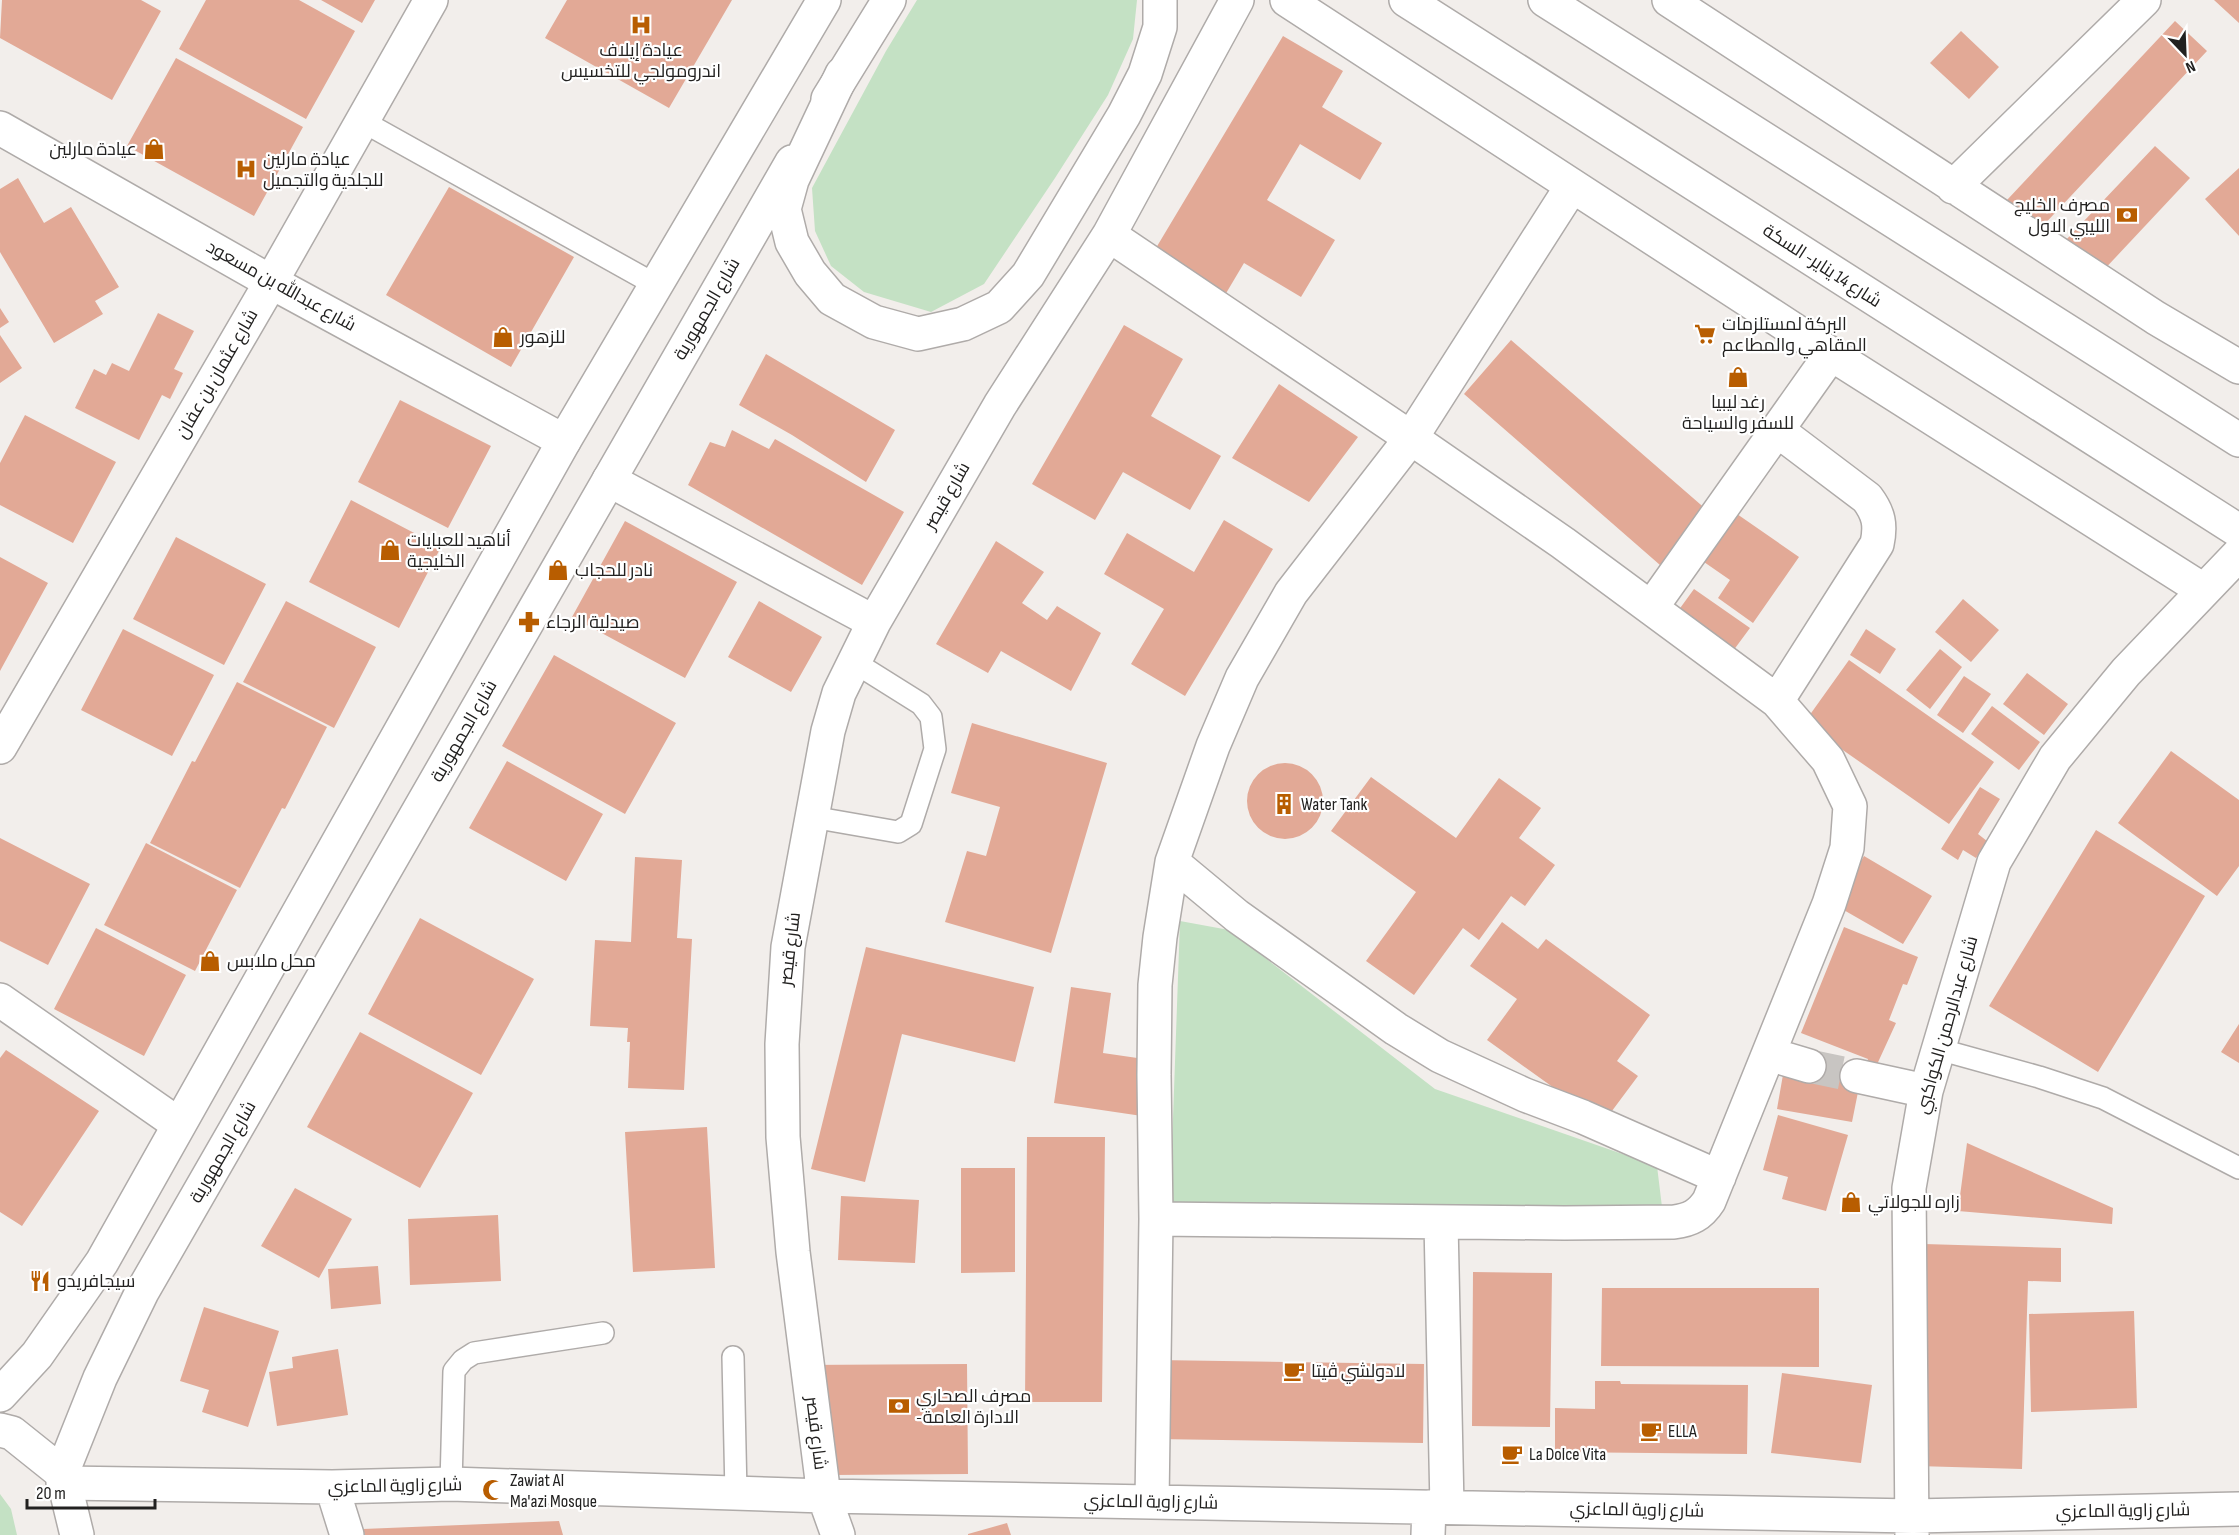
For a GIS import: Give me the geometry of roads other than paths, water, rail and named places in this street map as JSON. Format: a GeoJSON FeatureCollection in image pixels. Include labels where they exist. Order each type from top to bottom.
{"type":"FeatureCollection","features":[{"type":"Feature","properties":{"kind":"main road","name":"شارع عثمان بن عفان"},"geometry":{"type":"LineString","coordinates":[[0,747],[271,282],[431,0]]}},
{"type":"Feature","properties":{"kind":"main road"},"geometry":{"type":"LineString","coordinates":[[0,1395],[37,1355],[102,1262],[564,441],[824,0]]}},
{"type":"Feature","properties":{"kind":"main road","name":"شارع الجمهورية"},"geometry":{"type":"LineString","coordinates":[[62,1478],[100,1378],[142,1292],[842,74],[889,0]]}},
{"type":"Feature","properties":{"kind":"main road"},"geometry":{"type":"LineString","coordinates":[[842,74],[792,180],[784,209],[792,242],[810,273],[832,299],[874,322],[918,334],[963,324],[999,308],[1028,275],[1124,115],[1145,74],[1160,27],[1160,0]]}},
{"type":"Feature","properties":{"kind":"main road","name":"شارع قيصر"},"geometry":{"type":"LineString","coordinates":[[838,1535],[824,1496],[793,1252],[783,1137],[782,1044],[788,947],[828,731],[839,693],[874,622],[1000,405],[1109,235],[1237,0]]}},
{"type":"Feature","properties":{"kind":"main road"},"geometry":{"type":"LineString","coordinates":[[1287,0],[1831,354],[2203,590]]}},
{"type":"Feature","properties":{"kind":"main road","name":"شارع 14 يناير- السكة"},"geometry":{"type":"LineString","coordinates":[[1406,0],[2239,531]]}},
{"type":"Feature","properties":{"kind":"main road"},"geometry":{"type":"LineString","coordinates":[[1545,0],[2239,440]]}},
{"type":"Feature","properties":{"kind":"main road"},"geometry":{"type":"LineString","coordinates":[[1669,0],[2156,318],[2239,367]]}},
{"type":"Feature","properties":{"kind":"main road"},"geometry":{"type":"LineString","coordinates":[[1953,187],[2144,0]]}},
{"type":"Feature","properties":{"kind":"main road","name":"شارع عبدالله بن مسعود"},"geometry":{"type":"LineString","coordinates":[[0,128],[271,282],[564,441]]}},
{"type":"Feature","properties":{"kind":"main road"},"geometry":{"type":"LineString","coordinates":[[1152,1502],[1156,1219],[1155,985],[1172,862],[1213,746],[1242,678],[1291,593],[1412,438],[1572,186]]}},
{"type":"Feature","properties":{"kind":"main road"},"geometry":{"type":"LineString","coordinates":[[1109,235],[1412,438],[1563,543],[1777,701],[1828,760],[1850,806],[1847,848],[1829,904],[1709,1201],[1699,1214],[1690,1220],[1674,1222],[1441,1222],[1156,1219]]}},
{"type":"Feature","properties":{"kind":"main road"},"geometry":{"type":"LineString","coordinates":[[1651,608],[1831,354]]}},
{"type":"Feature","properties":{"kind":"main road"},"geometry":{"type":"LineString","coordinates":[[1777,430],[1867,498],[1877,511],[1881,528],[1877,544],[1777,701]]}},
{"type":"Feature","properties":{"kind":"main road"},"geometry":{"type":"LineString","coordinates":[[609,480],[874,622]]}},
{"type":"Feature","properties":{"kind":"main road","name":"شارع عبدالرحمن الكواكبي"},"geometry":{"type":"LineString","coordinates":[[1913,1525],[1909,1188],[1926,1091],[1994,862],[2055,758],[2126,672],[2239,554]]}},
{"type":"Feature","properties":{"kind":"main road"},"geometry":{"type":"LineString","coordinates":[[1172,862],[1237,916],[1396,1029],[1440,1056],[1525,1095],[1583,1117],[1719,1177]]}},
{"type":"Feature","properties":{"kind":"main road"},"geometry":{"type":"LineString","coordinates":[[0,1000],[178,1124]]}},
{"type":"Feature","properties":{"kind":"main road"},"geometry":{"type":"LineString","coordinates":[[1768,1054],[1809,1066]]}},
{"type":"Feature","properties":{"kind":"main road"},"geometry":{"type":"LineString","coordinates":[[1857,1076],[1926,1091]]}},
{"type":"Feature","properties":{"kind":"main road"},"geometry":{"type":"LineString","coordinates":[[1435,1516],[1441,1222]]}},
{"type":"Feature","properties":{"kind":"main road"},"geometry":{"type":"LineString","coordinates":[[0,1430],[12,1433],[62,1478],[76,1535]]}},
{"type":"Feature","properties":{"kind":"main road","name":"شارع زاوية الماعزي"},"geometry":{"type":"LineString","coordinates":[[62,1478],[332,1487],[451,1484],[736,1494],[1152,1502],[1435,1516],[1913,1525],[2239,1509]]}},
{"type":"Feature","properties":{"kind":"main road"},"geometry":{"type":"LineString","coordinates":[[332,1487],[347,1535]]}},
{"type":"Feature","properties":{"kind":"lane"},"geometry":{"type":"LineString","coordinates":[[362,121],[656,285]]}},
{"type":"Feature","properties":{"kind":"lane"},"geometry":{"type":"LineString","coordinates":[[812,817],[898,832],[911,824],[935,749],[931,717],[921,704],[854,662]]}},
{"type":"Feature","properties":{"kind":"lane"},"geometry":{"type":"LineString","coordinates":[[1938,1049],[2103,1098],[2239,1168]]}},
{"type":"Feature","properties":{"kind":"lane"},"geometry":{"type":"LineString","coordinates":[[451,1484],[454,1371],[463,1360],[474,1353],[603,1333]]}},
{"type":"Feature","properties":{"kind":"lane"},"geometry":{"type":"LineString","coordinates":[[733,1358],[736,1494]]}},
{"type":"Feature","properties":{"kind":"tunnel"},"geometry":{"type":"LineString","coordinates":[[1809,1066],[1857,1076]]}},
{"type":"Feature","properties":{"kind":"place","name":"عيادة إيلاف اندرومولجي للتخسيس"},"geometry":{"type":"Point","coordinates":[641,25]}},
{"type":"Feature","properties":{"kind":"place","name":"عيادة مارلين"},"geometry":{"type":"Point","coordinates":[154,149]}},
{"type":"Feature","properties":{"kind":"place","name":"عيادة مارلين للجلدية والتجميل"},"geometry":{"type":"Point","coordinates":[246,169]}},
{"type":"Feature","properties":{"kind":"place","name":"مصرف الخليج الليبي الاول"},"geometry":{"type":"Point","coordinates":[2127,215]}},
{"type":"Feature","properties":{"kind":"place","name":"البركة لمستلزمات المقاهي والمطاعم"},"geometry":{"type":"Point","coordinates":[1705,334]}},
{"type":"Feature","properties":{"kind":"place","name":"للزهور"},"geometry":{"type":"Point","coordinates":[503,337]}},
{"type":"Feature","properties":{"kind":"place","name":"رغد ليبيا للسفر والسياحة"},"geometry":{"type":"Point","coordinates":[1738,377]}},
{"type":"Feature","properties":{"kind":"place","name":"أناهيد للعبايات الخليجية"},"geometry":{"type":"Point","coordinates":[390,550]}},
{"type":"Feature","properties":{"kind":"place","name":"نادر للحجاب"},"geometry":{"type":"Point","coordinates":[558,570]}},
{"type":"Feature","properties":{"kind":"place","name":"صيدلية الرجاء"},"geometry":{"type":"Point","coordinates":[529,622]}},
{"type":"Feature","properties":{"kind":"place","name":"Water Tank"},"geometry":{"type":"Point","coordinates":[1284,804]}},
{"type":"Feature","properties":{"kind":"place","name":"محل ملابس"},"geometry":{"type":"Point","coordinates":[210,961]}},
{"type":"Feature","properties":{"kind":"place","name":"زاره للجولاتي"},"geometry":{"type":"Point","coordinates":[1851,1202]}},
{"type":"Feature","properties":{"kind":"place","name":"سيجافريدو"},"geometry":{"type":"Point","coordinates":[40,1281]}},
{"type":"Feature","properties":{"kind":"place","name":"لادولشي ڤيتا"},"geometry":{"type":"Point","coordinates":[1294,1371]}},
{"type":"Feature","properties":{"kind":"place","name":"مصرف الصحاري -الادارة العامة"},"geometry":{"type":"Point","coordinates":[899,1406]}},
{"type":"Feature","properties":{"kind":"place","name":"ELLA"},"geometry":{"type":"Point","coordinates":[1651,1431]}},
{"type":"Feature","properties":{"kind":"place","name":"La Dolce Vita"},"geometry":{"type":"Point","coordinates":[1512,1454]}},
{"type":"Feature","properties":{"kind":"place","name":"Zawiat Al Ma'azi Mosque"},"geometry":{"type":"Point","coordinates":[493,1490]}}]}
